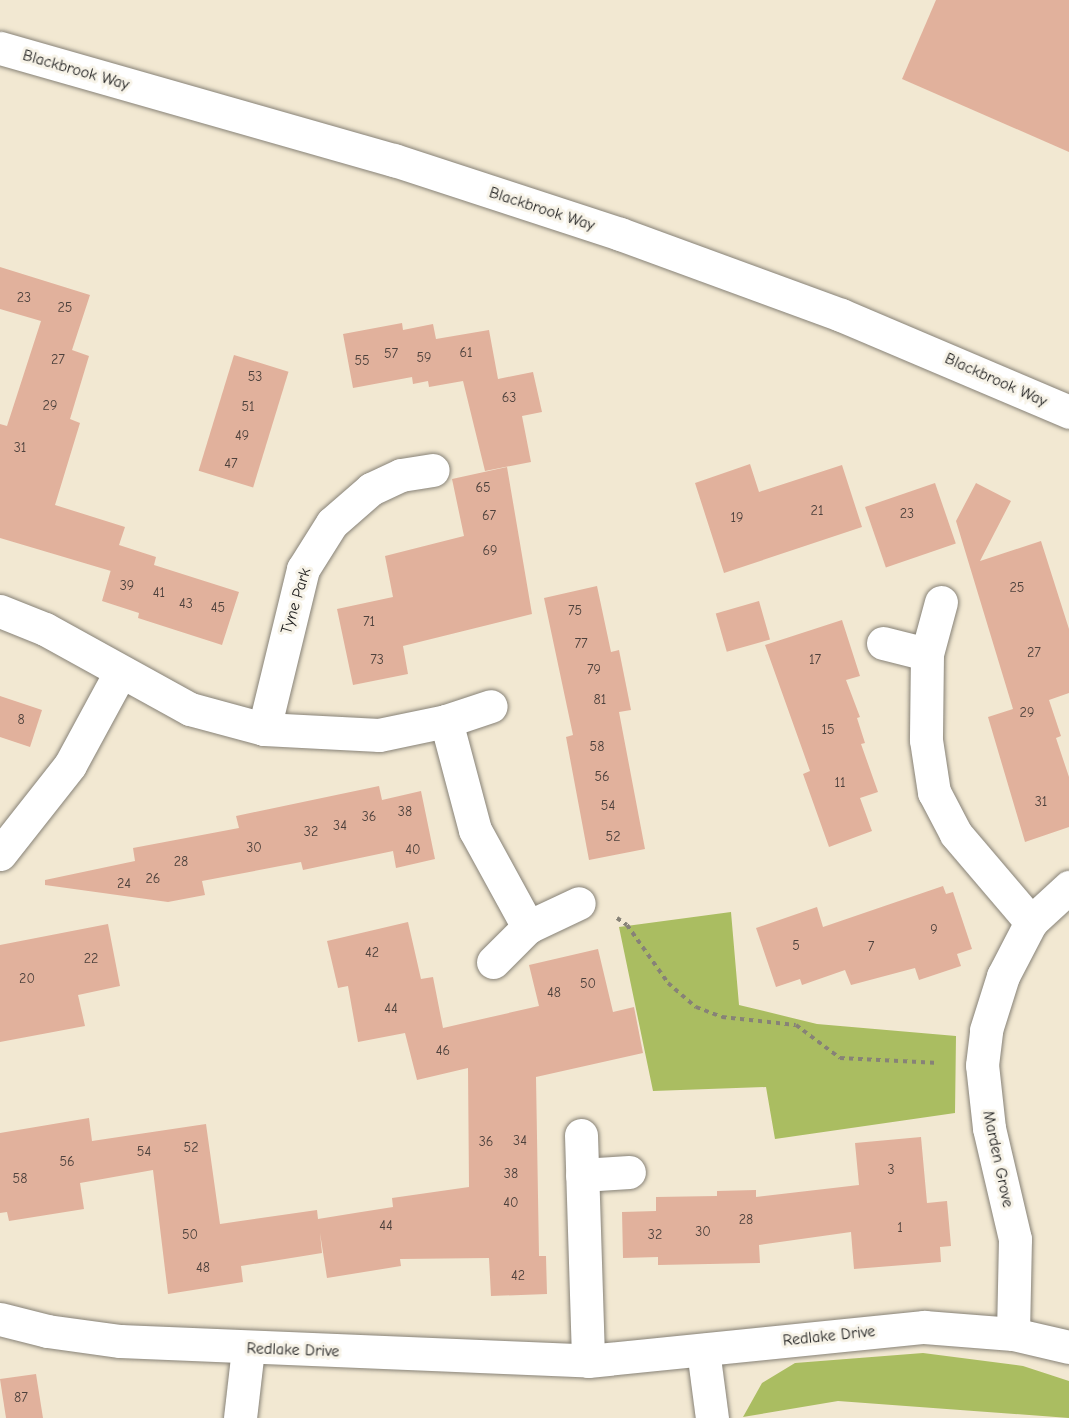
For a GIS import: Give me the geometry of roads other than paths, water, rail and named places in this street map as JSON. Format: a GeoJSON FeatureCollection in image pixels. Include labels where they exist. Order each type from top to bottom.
{"type":"FeatureCollection","features":[{"type":"Feature","properties":{"kind":"street","name":"Blackbrook Way"},"geometry":{"type":"LineString","coordinates":[[0,48],[394,160],[620,234],[852,319],[1069,412]]}},
{"type":"Feature","properties":{"kind":"street","name":"Tyne Park"},"geometry":{"type":"LineString","coordinates":[[264,729],[303,569],[332,523],[371,489],[401,475],[434,470]]}},
{"type":"Feature","properties":{"kind":"street"},"geometry":{"type":"LineString","coordinates":[[941,602],[927,654],[926,740],[934,792],[956,834],[1031,922]]}},
{"type":"Feature","properties":{"kind":"street"},"geometry":{"type":"LineString","coordinates":[[0,611],[45,629],[120,673],[190,709],[264,729],[379,735],[446,722],[491,706]]}},
{"type":"Feature","properties":{"kind":"street"},"geometry":{"type":"LineString","coordinates":[[883,643],[927,654]]}},
{"type":"Feature","properties":{"kind":"street"},"geometry":{"type":"LineString","coordinates":[[0,854],[70,765],[120,673]]}},
{"type":"Feature","properties":{"kind":"street"},"geometry":{"type":"LineString","coordinates":[[446,722],[475,830],[528,927]]}},
{"type":"Feature","properties":{"kind":"street","name":"Marden Grove"},"geometry":{"type":"LineString","coordinates":[[1013,1334],[1015,1239],[989,1128],[982,1065],[986,1030],[1003,976],[1031,922],[1069,887]]}},
{"type":"Feature","properties":{"kind":"street"},"geometry":{"type":"LineString","coordinates":[[493,962],[528,927],[579,903]]}},
{"type":"Feature","properties":{"kind":"street"},"geometry":{"type":"LineString","coordinates":[[581,1135],[588,1361]]}},
{"type":"Feature","properties":{"kind":"street"},"geometry":{"type":"LineString","coordinates":[[582,1175],[629,1172]]}},
{"type":"Feature","properties":{"kind":"street","name":"Redlake Drive"},"geometry":{"type":"LineString","coordinates":[[0,1319],[47,1331],[120,1341],[248,1349],[588,1361],[924,1327],[1013,1334],[1069,1347]]}},
{"type":"Feature","properties":{"kind":"street"},"geometry":{"type":"LineString","coordinates":[[240,1418],[248,1349]]}},
{"type":"Feature","properties":{"kind":"street"},"geometry":{"type":"LineString","coordinates":[[703,1350],[712,1418]]}}]}
